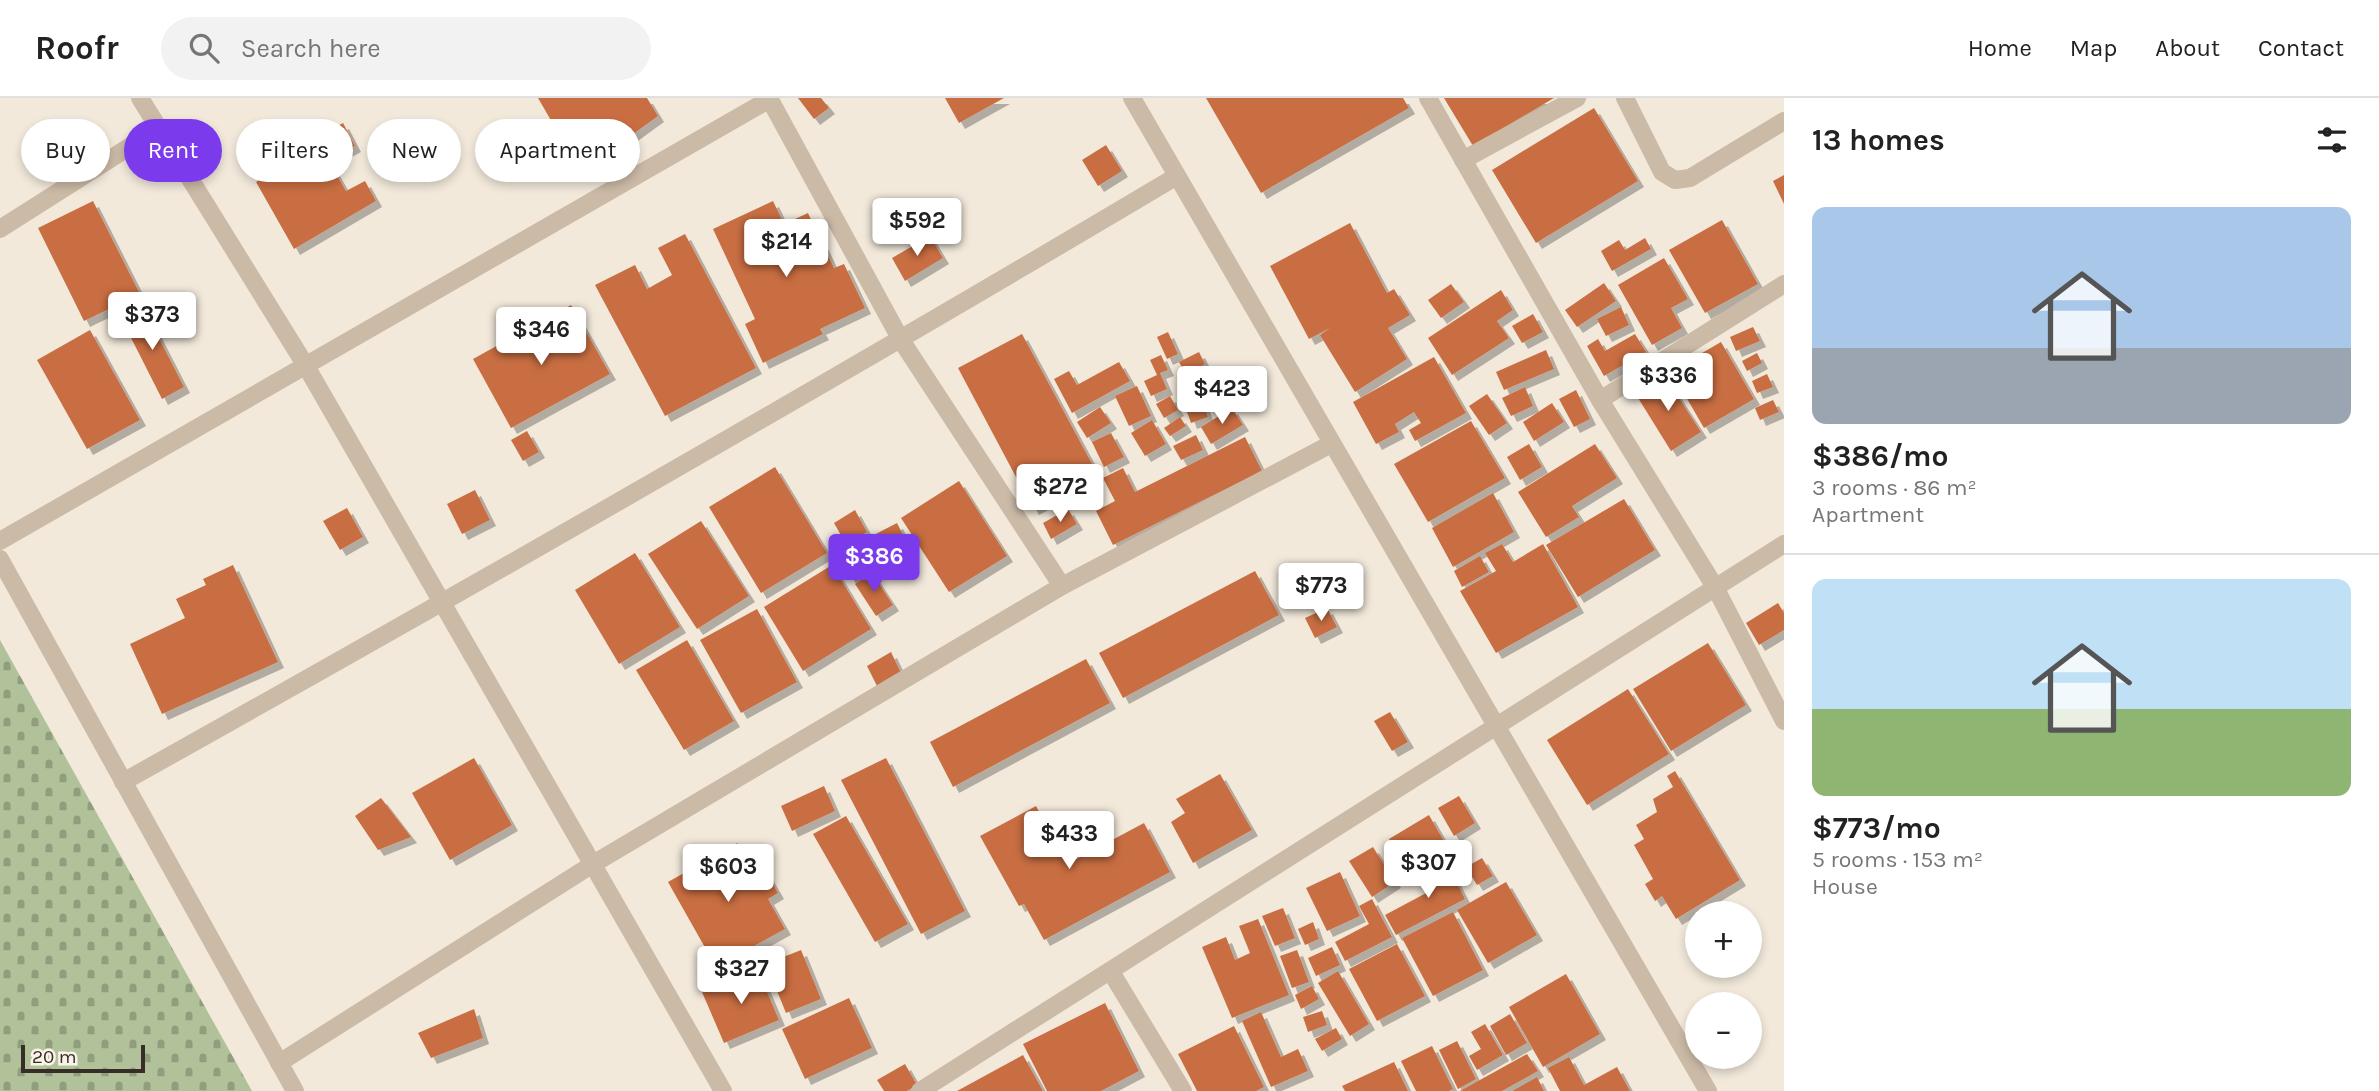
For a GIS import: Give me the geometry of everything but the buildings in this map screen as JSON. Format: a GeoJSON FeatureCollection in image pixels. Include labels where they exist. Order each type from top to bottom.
{"type":"FeatureCollection","features":[{"type":"Feature","properties":{"kind":"street"},"geometry":{"type":"LineString","coordinates":[[140,98],[153,119]]}},
{"type":"Feature","properties":{"kind":"street"},"geometry":{"type":"LineString","coordinates":[[1132,98],[1708,1091]]}},
{"type":"Feature","properties":{"kind":"street"},"geometry":{"type":"LineString","coordinates":[[1428,98],[1600,400],[1715,587],[1784,721]]}},
{"type":"Feature","properties":{"kind":"street"},"geometry":{"type":"LineString","coordinates":[[1463,160],[1577,98]]}},
{"type":"Feature","properties":{"kind":"street"},"geometry":{"type":"LineString","coordinates":[[1625,98],[1662,172],[1675,180],[1690,178],[1784,121]]}},
{"type":"Feature","properties":{"kind":"street"},"geometry":{"type":"LineString","coordinates":[[0,541],[770,99],[901,340],[1062,586]]}},
{"type":"Feature","properties":{"kind":"street"},"geometry":{"type":"LineString","coordinates":[[0,229],[124,150]]}},
{"type":"Feature","properties":{"kind":"street"},"geometry":{"type":"LineString","coordinates":[[123,782],[443,603],[901,340],[1177,176]]}},
{"type":"Feature","properties":{"kind":"street"},"geometry":{"type":"LineString","coordinates":[[192,182],[306,366],[723,1091]]}},
{"type":"Feature","properties":{"kind":"street"},"geometry":{"type":"LineString","coordinates":[[1600,400],[1784,284]]}},
{"type":"Feature","properties":{"kind":"street"},"geometry":{"type":"LineString","coordinates":[[279,1063],[593,864],[1062,586],[1331,444]]}},
{"type":"Feature","properties":{"kind":"street"},"geometry":{"type":"LineString","coordinates":[[920,1091],[1784,544]]}},
{"type":"Feature","properties":{"kind":"street"},"geometry":{"type":"LineString","coordinates":[[0,559],[295,1091]]}},
{"type":"Feature","properties":{"kind":"street"},"geometry":{"type":"LineString","coordinates":[[1111,972],[1183,1091]]}},
{"type":"Feature","properties":{"kind":"green space"},"geometry":{"type":"Polygon","coordinates":[[[0,640],[252,1091],[0,1091],[0,640]]]}}]}
